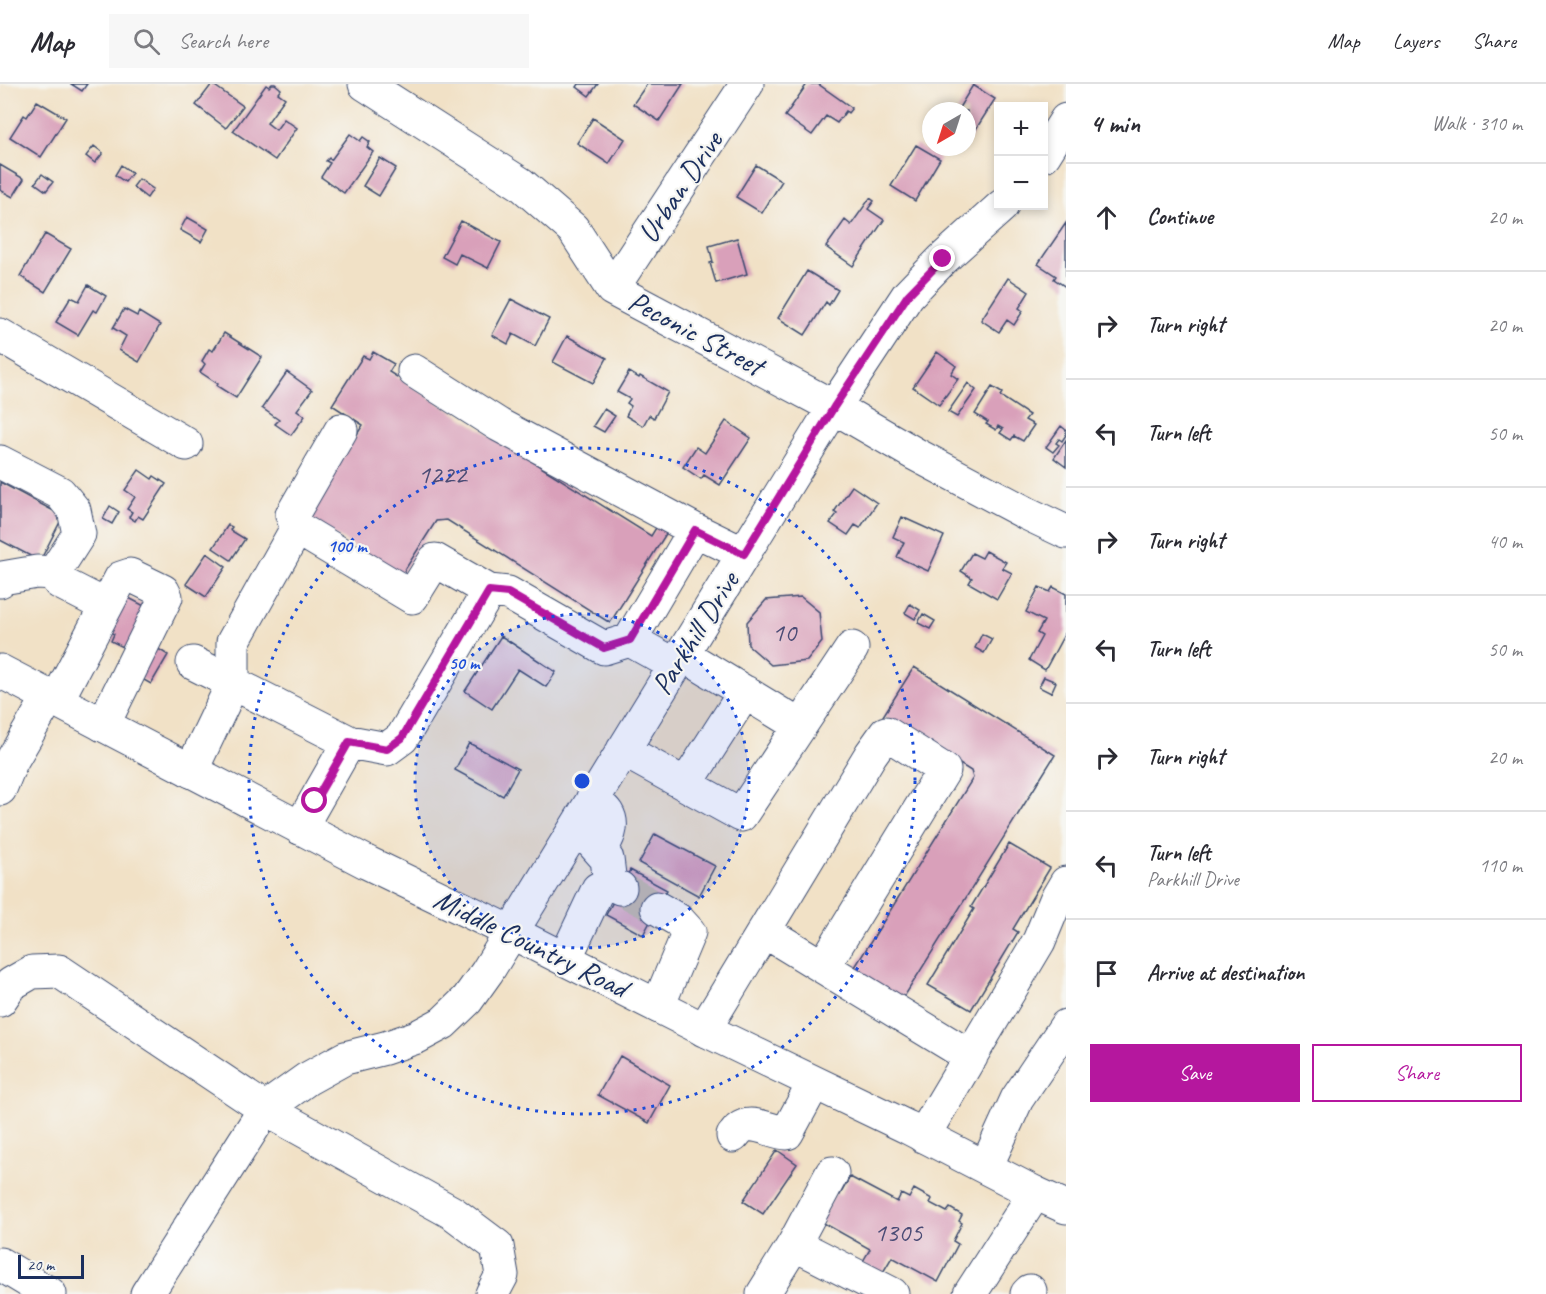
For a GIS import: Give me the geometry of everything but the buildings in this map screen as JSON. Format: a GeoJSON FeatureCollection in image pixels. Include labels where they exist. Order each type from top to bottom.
{"type":"FeatureCollection","features":[{"type":"Feature","properties":{"kind":"street","name":"Peconic Street"},"geometry":{"type":"LineString","coordinates":[[365,84],[521,184],[573,229],[612,289],[834,407],[915,454],[1066,532]]}},
{"type":"Feature","properties":{"kind":"street","name":"Urban Drive"},"geometry":{"type":"LineString","coordinates":[[612,289],[747,84]]}},
{"type":"Feature","properties":{"kind":"street"},"geometry":{"type":"LineString","coordinates":[[1048,149],[1066,120]]}},
{"type":"Feature","properties":{"kind":"street","name":"Parkhill Drive"},"geometry":{"type":"LineString","coordinates":[[265,1109],[307,1079],[345,1058],[417,1038],[443,1023],[467,1000],[487,972],[834,407],[908,295],[943,259],[998,210]]}},
{"type":"Feature","properties":{"kind":"street"},"geometry":{"type":"LineString","coordinates":[[0,335],[186,444]]}},
{"type":"Feature","properties":{"kind":"street"},"geometry":{"type":"LineString","coordinates":[[414,371],[499,425],[744,554]]}},
{"type":"Feature","properties":{"kind":"street"},"geometry":{"type":"LineString","coordinates":[[341,430],[292,514],[297,528],[412,597],[435,560],[489,591],[508,593],[604,648],[630,640],[679,659],[745,692],[800,726]]}},
{"type":"Feature","properties":{"kind":"street"},"geometry":{"type":"LineString","coordinates":[[0,462],[60,493],[74,510],[79,534],[54,573]]}},
{"type":"Feature","properties":{"kind":"street"},"geometry":{"type":"LineString","coordinates":[[191,771],[233,683],[234,642],[297,528]]}},
{"type":"Feature","properties":{"kind":"street"},"geometry":{"type":"LineString","coordinates":[[630,640],[695,530]]}},
{"type":"Feature","properties":{"kind":"street"},"geometry":{"type":"LineString","coordinates":[[1,579],[37,572],[54,573]]}},
{"type":"Feature","properties":{"kind":"street"},"geometry":{"type":"LineString","coordinates":[[54,573],[59,582],[106,606]]}},
{"type":"Feature","properties":{"kind":"street"},"geometry":{"type":"LineString","coordinates":[[0,789],[11,762],[53,699],[121,578],[130,575],[163,591],[166,597],[103,724]]}},
{"type":"Feature","properties":{"kind":"street"},"geometry":{"type":"LineString","coordinates":[[193,663],[349,742],[387,749],[402,738],[489,591]]}},
{"type":"Feature","properties":{"kind":"street"},"geometry":{"type":"LineString","coordinates":[[623,750],[741,815],[852,648]]}},
{"type":"Feature","properties":{"kind":"street","name":"Middle Country Road"},"geometry":{"type":"LineString","coordinates":[[0,671],[368,863],[1066,1207]]}},
{"type":"Feature","properties":{"kind":"street"},"geometry":{"type":"LineString","coordinates":[[686,784],[745,692]]}},
{"type":"Feature","properties":{"kind":"street"},"geometry":{"type":"LineString","coordinates":[[704,1030],[886,733],[944,770],[824,967]]}},
{"type":"Feature","properties":{"kind":"street"},"geometry":{"type":"LineString","coordinates":[[300,828],[349,742]]}},
{"type":"Feature","properties":{"kind":"street"},"geometry":{"type":"LineString","coordinates":[[592,800],[607,812],[610,820],[610,830],[600,852]]}},
{"type":"Feature","properties":{"kind":"street"},"geometry":{"type":"LineString","coordinates":[[566,959],[610,887],[607,859],[591,841],[574,831]]}},
{"type":"Feature","properties":{"kind":"street"},"geometry":{"type":"LineString","coordinates":[[554,863],[610,887]]}},
{"type":"Feature","properties":{"kind":"street"},"geometry":{"type":"LineString","coordinates":[[923,1136],[1039,941],[1056,900],[1066,883]]}},
{"type":"Feature","properties":{"kind":"street"},"geometry":{"type":"LineString","coordinates":[[657,908],[678,920],[689,932],[658,1006]]}},
{"type":"Feature","properties":{"kind":"street"},"geometry":{"type":"LineString","coordinates":[[764,931],[971,1057]]}},
{"type":"Feature","properties":{"kind":"street"},"geometry":{"type":"LineString","coordinates":[[0,1000],[11,984],[32,972],[59,971],[265,1109],[453,1213],[497,1246],[502,1275],[492,1294]]}},
{"type":"Feature","properties":{"kind":"street"},"geometry":{"type":"LineString","coordinates":[[986,1167],[1017,1100],[1066,1026]]}},
{"type":"Feature","properties":{"kind":"street"},"geometry":{"type":"LineString","coordinates":[[733,1136],[740,1127],[746,1125],[787,1133],[814,1083]]}},
{"type":"Feature","properties":{"kind":"street"},"geometry":{"type":"LineString","coordinates":[[147,1294],[265,1109]]}},
{"type":"Feature","properties":{"kind":"street"},"geometry":{"type":"LineString","coordinates":[[763,1294],[794,1244],[832,1173]]}},
{"type":"Feature","properties":{"kind":"street"},"geometry":{"type":"LineString","coordinates":[[970,1294],[1035,1193]]}},
{"type":"Feature","properties":{"kind":"street"},"geometry":{"type":"LineString","coordinates":[[794,1244],[892,1294]]}},
{"type":"Feature","properties":{"kind":"street"},"geometry":{"type":"LineString","coordinates":[[0,1264],[50,1294]]}},
{"type":"Feature","properties":{"kind":"tunnel"},"geometry":{"type":"LineString","coordinates":[[620,888],[657,908]]}},
{"type":"Feature","properties":{"kind":"route"},"geometry":{"type":"LineString","coordinates":[[315,801],[349,742],[387,749],[402,738],[489,591],[508,593],[604,648],[630,640],[695,530],[744,554],[834,407],[908,295],[943,259]]}}]}
